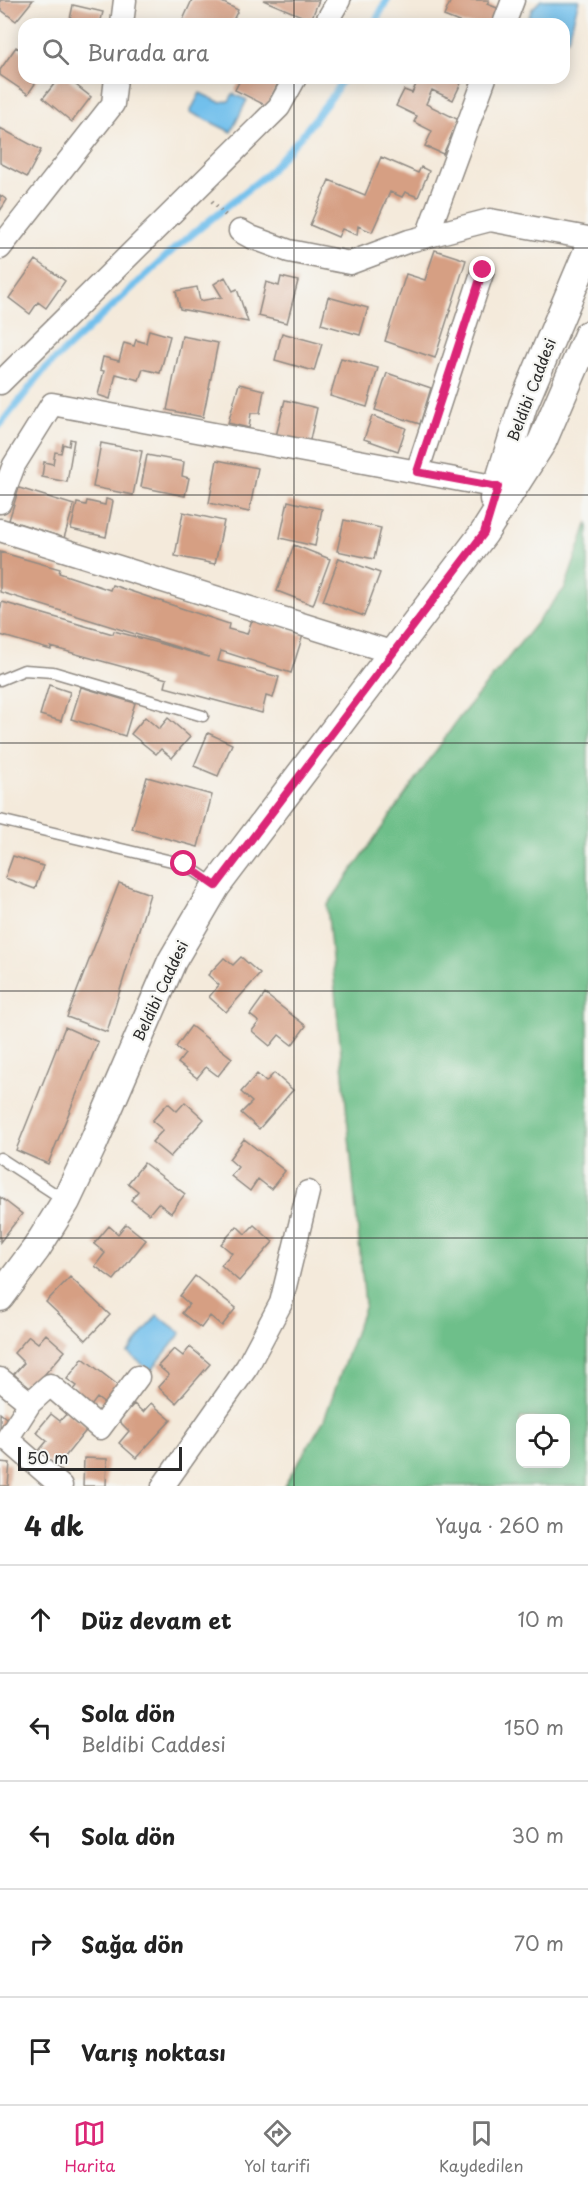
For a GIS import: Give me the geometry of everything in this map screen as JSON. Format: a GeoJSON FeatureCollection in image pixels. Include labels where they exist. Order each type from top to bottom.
{"type":"FeatureCollection","features":[{"type":"Feature","properties":{"kind":"street"},"geometry":{"type":"LineString","coordinates":[[123,18],[125,0]]}},
{"type":"Feature","properties":{"kind":"street"},"geometry":{"type":"LineString","coordinates":[[329,18],[339,0]]}},
{"type":"Feature","properties":{"kind":"street"},"geometry":{"type":"LineString","coordinates":[[506,18],[513,0]]}},
{"type":"Feature","properties":{"kind":"street"},"geometry":{"type":"LineString","coordinates":[[0,248],[113,104],[115,84]]}},
{"type":"Feature","properties":{"kind":"street"},"geometry":{"type":"LineString","coordinates":[[2,376],[279,107],[292,84]]}},
{"type":"Feature","properties":{"kind":"street"},"geometry":{"type":"LineString","coordinates":[[427,236],[483,84]]}},
{"type":"Feature","properties":{"kind":"street"},"geometry":{"type":"LineString","coordinates":[[236,226],[251,237],[289,251],[350,263],[427,236],[490,219],[588,238]]}},
{"type":"Feature","properties":{"kind":"street","name":"Beldibi Caddesi"},"geometry":{"type":"LineString","coordinates":[[484,533],[523,405],[588,251]]}},
{"type":"Feature","properties":{"kind":"street"},"geometry":{"type":"LineString","coordinates":[[417,472],[483,270]]}},
{"type":"Feature","properties":{"kind":"street","name":"Beldibi Caddesi"},"geometry":{"type":"LineString","coordinates":[[0,1297],[36,1249],[66,1201],[172,961],[216,886],[484,533],[542,442],[588,335]]}},
{"type":"Feature","properties":{"kind":"street"},"geometry":{"type":"LineString","coordinates":[[0,502],[14,465],[52,404],[498,487]]}},
{"type":"Feature","properties":{"kind":"street"},"geometry":{"type":"LineString","coordinates":[[0,530],[394,652]]}},
{"type":"Feature","properties":{"kind":"street"},"geometry":{"type":"LineString","coordinates":[[163,1486],[247,1367],[281,1302],[308,1191]]}},
{"type":"Feature","properties":{"kind":"street"},"geometry":{"type":"LineString","coordinates":[[61,1486],[7,1439],[30,1403],[50,1385],[100,1428],[138,1377]]}},
{"type":"Feature","properties":{"kind":"street"},"geometry":{"type":"LineString","coordinates":[[0,1379],[30,1403]]}},
{"type":"Feature","properties":{"kind":"lane"},"geometry":{"type":"LineString","coordinates":[[0,680],[24,670],[53,672],[203,716]]}},
{"type":"Feature","properties":{"kind":"lane"},"geometry":{"type":"LineString","coordinates":[[0,820],[184,864],[216,886]]}},
{"type":"Feature","properties":{"kind":"lane"},"geometry":{"type":"LineString","coordinates":[[0,1158],[66,1201]]}},
{"type":"Feature","properties":{"kind":"path"},"geometry":{"type":"LineString","coordinates":[[211,200],[236,226]]}},
{"type":"Feature","properties":{"kind":"green space"},"geometry":{"type":"Polygon","coordinates":[[[588,522],[588,1486],[284,1486],[324,1420],[365,1305],[327,906],[459,718],[565,588],[588,522]]]}},
{"type":"Feature","properties":{"kind":"water"},"geometry":{"type":"Polygon","coordinates":[[[541,0],[579,0],[570,32],[570,18],[528,18],[532,9],[541,0]]]}},
{"type":"Feature","properties":{"kind":"water"},"geometry":{"type":"Polygon","coordinates":[[[200,93],[219,102],[229,101],[233,94],[247,100],[231,132],[190,112],[200,93]]]}},
{"type":"Feature","properties":{"kind":"water"},"geometry":{"type":"Polygon","coordinates":[[[157,1315],[181,1333],[151,1371],[128,1353],[157,1315]]]}},
{"type":"Feature","properties":{"kind":"building"},"geometry":{"type":"Polygon","coordinates":[[[0,0],[33,0],[16,21],[0,9],[0,0]]]}},
{"type":"Feature","properties":{"kind":"building"},"geometry":{"type":"Polygon","coordinates":[[[192,0],[218,0],[238,10],[234,18],[184,18],[192,0]]]}},
{"type":"Feature","properties":{"kind":"building"},"geometry":{"type":"Polygon","coordinates":[[[263,0],[319,0],[312,18],[306,18],[263,0]]]}},
{"type":"Feature","properties":{"kind":"building"},"geometry":{"type":"Polygon","coordinates":[[[451,0],[489,0],[487,4],[500,9],[496,18],[449,18],[444,16],[451,0]]]}},
{"type":"Feature","properties":{"kind":"building"},"geometry":{"type":"Polygon","coordinates":[[[73,5],[103,12],[102,18],[70,18],[73,5]]]}},
{"type":"Feature","properties":{"kind":"building"},"geometry":{"type":"Polygon","coordinates":[[[16,47],[18,48],[18,84],[35,84],[28,94],[0,75],[0,70],[16,47]]]}},
{"type":"Feature","properties":{"kind":"building"},"geometry":{"type":"Polygon","coordinates":[[[54,84],[75,84],[91,97],[72,122],[43,98],[54,84]]]}},
{"type":"Feature","properties":{"kind":"building"},"geometry":{"type":"Polygon","coordinates":[[[238,84],[278,84],[267,106],[235,90],[238,84]]]}},
{"type":"Feature","properties":{"kind":"building"},"geometry":{"type":"Polygon","coordinates":[[[416,84],[461,84],[453,100],[432,90],[426,104],[459,120],[443,154],[425,146],[432,131],[414,122],[417,116],[396,106],[404,90],[412,93],[416,84]]]}},
{"type":"Feature","properties":{"kind":"building"},"geometry":{"type":"Polygon","coordinates":[[[0,128],[41,150],[27,177],[0,163],[0,128]]]}},
{"type":"Feature","properties":{"kind":"building"},"geometry":{"type":"Polygon","coordinates":[[[381,157],[418,173],[421,167],[429,171],[418,197],[405,192],[402,197],[390,192],[372,232],[358,226],[357,235],[342,229],[338,237],[310,225],[329,180],[365,195],[381,157]]]}},
{"type":"Feature","properties":{"kind":"building"},"geometry":{"type":"Polygon","coordinates":[[[0,195],[7,200],[0,211],[0,195]]]}},
{"type":"Feature","properties":{"kind":"building"},"geometry":{"type":"Polygon","coordinates":[[[435,250],[466,260],[435,358],[385,341],[406,274],[425,280],[435,250]]]}},
{"type":"Feature","properties":{"kind":"building"},"geometry":{"type":"Polygon","coordinates":[[[36,260],[65,281],[46,308],[38,302],[30,314],[9,298],[36,260]]]}},
{"type":"Feature","properties":{"kind":"building"},"geometry":{"type":"Polygon","coordinates":[[[225,277],[233,291],[237,289],[248,322],[180,309],[176,291],[197,287],[200,301],[222,297],[214,284],[225,277]]]}},
{"type":"Feature","properties":{"kind":"building"},"geometry":{"type":"Polygon","coordinates":[[[281,277],[298,281],[287,323],[258,316],[266,282],[279,286],[281,277]]]}},
{"type":"Feature","properties":{"kind":"building"},"geometry":{"type":"Polygon","coordinates":[[[328,297],[368,308],[360,335],[321,324],[328,297]]]}},
{"type":"Feature","properties":{"kind":"building"},"geometry":{"type":"Polygon","coordinates":[[[149,330],[170,336],[160,373],[143,369],[139,380],[116,374],[110,399],[98,395],[104,371],[100,370],[103,357],[119,361],[124,343],[134,346],[136,340],[146,343],[149,330]]]}},
{"type":"Feature","properties":{"kind":"building"},"geometry":{"type":"Polygon","coordinates":[[[282,333],[322,344],[314,371],[275,360],[282,333]]]}},
{"type":"Feature","properties":{"kind":"building"},"geometry":{"type":"Polygon","coordinates":[[[182,336],[218,343],[203,417],[167,410],[182,336]]]}},
{"type":"Feature","properties":{"kind":"building"},"geometry":{"type":"Polygon","coordinates":[[[341,358],[378,368],[367,407],[330,396],[341,358]]]}},
{"type":"Feature","properties":{"kind":"building"},"geometry":{"type":"Polygon","coordinates":[[[387,373],[431,388],[420,424],[375,410],[387,373]]]}},
{"type":"Feature","properties":{"kind":"building"},"geometry":{"type":"Polygon","coordinates":[[[239,384],[264,390],[260,413],[251,413],[249,428],[228,423],[239,384]]]}},
{"type":"Feature","properties":{"kind":"building"},"geometry":{"type":"Polygon","coordinates":[[[285,400],[317,408],[309,444],[276,436],[285,400]]]}},
{"type":"Feature","properties":{"kind":"building"},"geometry":{"type":"Polygon","coordinates":[[[372,416],[406,428],[398,451],[364,439],[372,416]]]}},
{"type":"Feature","properties":{"kind":"building"},"geometry":{"type":"Polygon","coordinates":[[[70,439],[74,440],[67,482],[42,477],[44,462],[53,464],[55,452],[61,453],[63,444],[69,446],[70,439]]]}},
{"type":"Feature","properties":{"kind":"building"},"geometry":{"type":"Polygon","coordinates":[[[101,443],[142,451],[133,495],[93,487],[101,443]]]}},
{"type":"Feature","properties":{"kind":"building"},"geometry":{"type":"Polygon","coordinates":[[[147,455],[184,462],[182,476],[189,478],[185,496],[141,487],[147,455]]]}},
{"type":"Feature","properties":{"kind":"building"},"geometry":{"type":"Polygon","coordinates":[[[217,460],[258,468],[249,512],[209,503],[217,460]]]}},
{"type":"Feature","properties":{"kind":"building"},"geometry":{"type":"Polygon","coordinates":[[[19,488],[74,505],[64,538],[9,520],[19,488]]]}},
{"type":"Feature","properties":{"kind":"building"},"geometry":{"type":"Polygon","coordinates":[[[106,499],[113,501],[106,537],[71,529],[77,503],[86,505],[87,501],[105,505],[106,499]]]}},
{"type":"Feature","properties":{"kind":"building"},"geometry":{"type":"Polygon","coordinates":[[[288,501],[322,509],[315,546],[280,538],[288,501]]]}},
{"type":"Feature","properties":{"kind":"building"},"geometry":{"type":"Polygon","coordinates":[[[183,512],[224,521],[215,564],[175,556],[183,512]]]}},
{"type":"Feature","properties":{"kind":"building"},"geometry":{"type":"Polygon","coordinates":[[[344,520],[381,528],[374,559],[337,551],[344,520]]]}},
{"type":"Feature","properties":{"kind":"building"},"geometry":{"type":"Polygon","coordinates":[[[294,545],[330,559],[313,605],[277,591],[294,545]]]}},
{"type":"Feature","properties":{"kind":"building"},"geometry":{"type":"Polygon","coordinates":[[[0,552],[60,569],[59,573],[110,590],[112,585],[229,624],[228,629],[247,634],[252,620],[303,635],[291,673],[221,651],[218,661],[279,677],[273,698],[266,696],[262,713],[165,687],[167,679],[0,635],[2,602],[113,634],[114,631],[209,657],[0,592],[0,552]]]}},
{"type":"Feature","properties":{"kind":"building"},"geometry":{"type":"Polygon","coordinates":[[[339,558],[380,573],[364,616],[323,601],[339,558]]]}},
{"type":"Feature","properties":{"kind":"building"},"geometry":{"type":"Polygon","coordinates":[[[49,685],[70,692],[61,721],[40,715],[49,685]]]}},
{"type":"Feature","properties":{"kind":"building"},"geometry":{"type":"Polygon","coordinates":[[[81,687],[135,703],[125,736],[71,719],[81,687]]]}},
{"type":"Feature","properties":{"kind":"building"},"geometry":{"type":"Polygon","coordinates":[[[145,717],[159,729],[168,718],[190,737],[172,758],[161,749],[156,754],[131,734],[145,717]]]}},
{"type":"Feature","properties":{"kind":"building"},"geometry":{"type":"Polygon","coordinates":[[[208,733],[232,744],[218,776],[194,766],[208,733]]]}},
{"type":"Feature","properties":{"kind":"building"},"geometry":{"type":"Polygon","coordinates":[[[147,777],[212,795],[198,847],[132,829],[147,777]]]}},
{"type":"Feature","properties":{"kind":"building"},"geometry":{"type":"Polygon","coordinates":[[[13,856],[43,866],[35,889],[5,878],[13,856]]]}},
{"type":"Feature","properties":{"kind":"building"},"geometry":{"type":"Polygon","coordinates":[[[119,883],[150,894],[107,1032],[67,1017],[119,883]]]}},
{"type":"Feature","properties":{"kind":"building"},"geometry":{"type":"Polygon","coordinates":[[[241,957],[260,974],[226,1012],[209,997],[219,985],[208,975],[224,958],[233,965],[241,957]]]}},
{"type":"Feature","properties":{"kind":"building"},"geometry":{"type":"Polygon","coordinates":[[[265,994],[306,1026],[292,1045],[279,1035],[270,1046],[252,1031],[259,1022],[250,1015],[265,994]]]}},
{"type":"Feature","properties":{"kind":"building"},"geometry":{"type":"Polygon","coordinates":[[[191,1026],[232,1058],[218,1076],[206,1067],[197,1078],[178,1063],[185,1054],[176,1047],[191,1026]]]}},
{"type":"Feature","properties":{"kind":"building"},"geometry":{"type":"Polygon","coordinates":[[[65,1027],[98,1042],[48,1164],[16,1150],[65,1027]]]}},
{"type":"Feature","properties":{"kind":"building"},"geometry":{"type":"Polygon","coordinates":[[[274,1073],[293,1090],[259,1129],[241,1113],[252,1102],[241,1092],[257,1074],[266,1082],[274,1073]]]}},
{"type":"Feature","properties":{"kind":"building"},"geometry":{"type":"Polygon","coordinates":[[[185,1102],[204,1119],[170,1157],[152,1142],[163,1130],[152,1121],[168,1103],[177,1111],[185,1102]]]}},
{"type":"Feature","properties":{"kind":"building"},"geometry":{"type":"Polygon","coordinates":[[[244,1139],[285,1171],[271,1189],[258,1179],[250,1191],[231,1176],[238,1167],[229,1159],[244,1139]]]}},
{"type":"Feature","properties":{"kind":"building"},"geometry":{"type":"Polygon","coordinates":[[[144,1163],[185,1194],[171,1213],[158,1203],[149,1214],[131,1200],[138,1191],[128,1183],[144,1163]]]}},
{"type":"Feature","properties":{"kind":"building"},"geometry":{"type":"Polygon","coordinates":[[[0,1197],[22,1214],[0,1242],[0,1197]]]}},
{"type":"Feature","properties":{"kind":"building"},"geometry":{"type":"Polygon","coordinates":[[[126,1224],[146,1240],[114,1280],[95,1266],[105,1253],[94,1244],[109,1226],[118,1234],[126,1224]]]}},
{"type":"Feature","properties":{"kind":"building"},"geometry":{"type":"Polygon","coordinates":[[[254,1225],[273,1242],[239,1281],[221,1265],[232,1253],[221,1244],[237,1226],[245,1234],[254,1225]]]}},
{"type":"Feature","properties":{"kind":"building"},"geometry":{"type":"Polygon","coordinates":[[[195,1276],[236,1308],[222,1326],[210,1316],[201,1328],[182,1313],[189,1304],[180,1296],[195,1276]]]}},
{"type":"Feature","properties":{"kind":"building"},"geometry":{"type":"Polygon","coordinates":[[[70,1277],[110,1315],[86,1340],[46,1302],[70,1277]]]}},
{"type":"Feature","properties":{"kind":"building"},"geometry":{"type":"Polygon","coordinates":[[[46,1334],[65,1351],[31,1390],[14,1374],[24,1363],[14,1353],[29,1336],[38,1343],[46,1334]]]}},
{"type":"Feature","properties":{"kind":"building"},"geometry":{"type":"Polygon","coordinates":[[[190,1347],[210,1364],[176,1403],[158,1387],[169,1375],[158,1366],[174,1349],[183,1356],[190,1347]]]}},
{"type":"Feature","properties":{"kind":"building"},"geometry":{"type":"Polygon","coordinates":[[[83,1358],[124,1390],[110,1408],[97,1398],[88,1410],[70,1395],[77,1386],[67,1379],[83,1358]]]}},
{"type":"Feature","properties":{"kind":"building"},"geometry":{"type":"Polygon","coordinates":[[[151,1403],[171,1420],[136,1458],[119,1443],[129,1431],[119,1421],[134,1404],[143,1412],[151,1403]]]}},
{"type":"Feature","properties":{"kind":"building"},"geometry":{"type":"Polygon","coordinates":[[[68,1412],[88,1428],[56,1468],[37,1453],[47,1441],[36,1432],[51,1414],[60,1421],[68,1412]]]}},
{"type":"Feature","properties":{"kind":"building"},"geometry":{"type":"Polygon","coordinates":[[[0,1413],[11,1422],[0,1435],[0,1413]]]}},
{"type":"Feature","properties":{"kind":"building"},"geometry":{"type":"Polygon","coordinates":[[[84,1458],[107,1459],[106,1486],[83,1486],[84,1458]]]}},
{"type":"Feature","properties":{"kind":"building"},"geometry":{"type":"Polygon","coordinates":[[[0,1462],[10,1463],[8,1486],[0,1486],[0,1462]]]}},
{"type":"Feature","properties":{"kind":"waterway"},"geometry":{"type":"LineString","coordinates":[[377,18],[387,0]]}},
{"type":"Feature","properties":{"kind":"waterway"},"geometry":{"type":"LineString","coordinates":[[0,425],[44,370],[174,249],[267,174],[303,134],[339,84]]}},
{"type":"Feature","properties":{"kind":"route"},"geometry":{"type":"LineString","coordinates":[[184,864],[216,886],[484,533],[498,487],[417,472],[483,270]]}}]}
